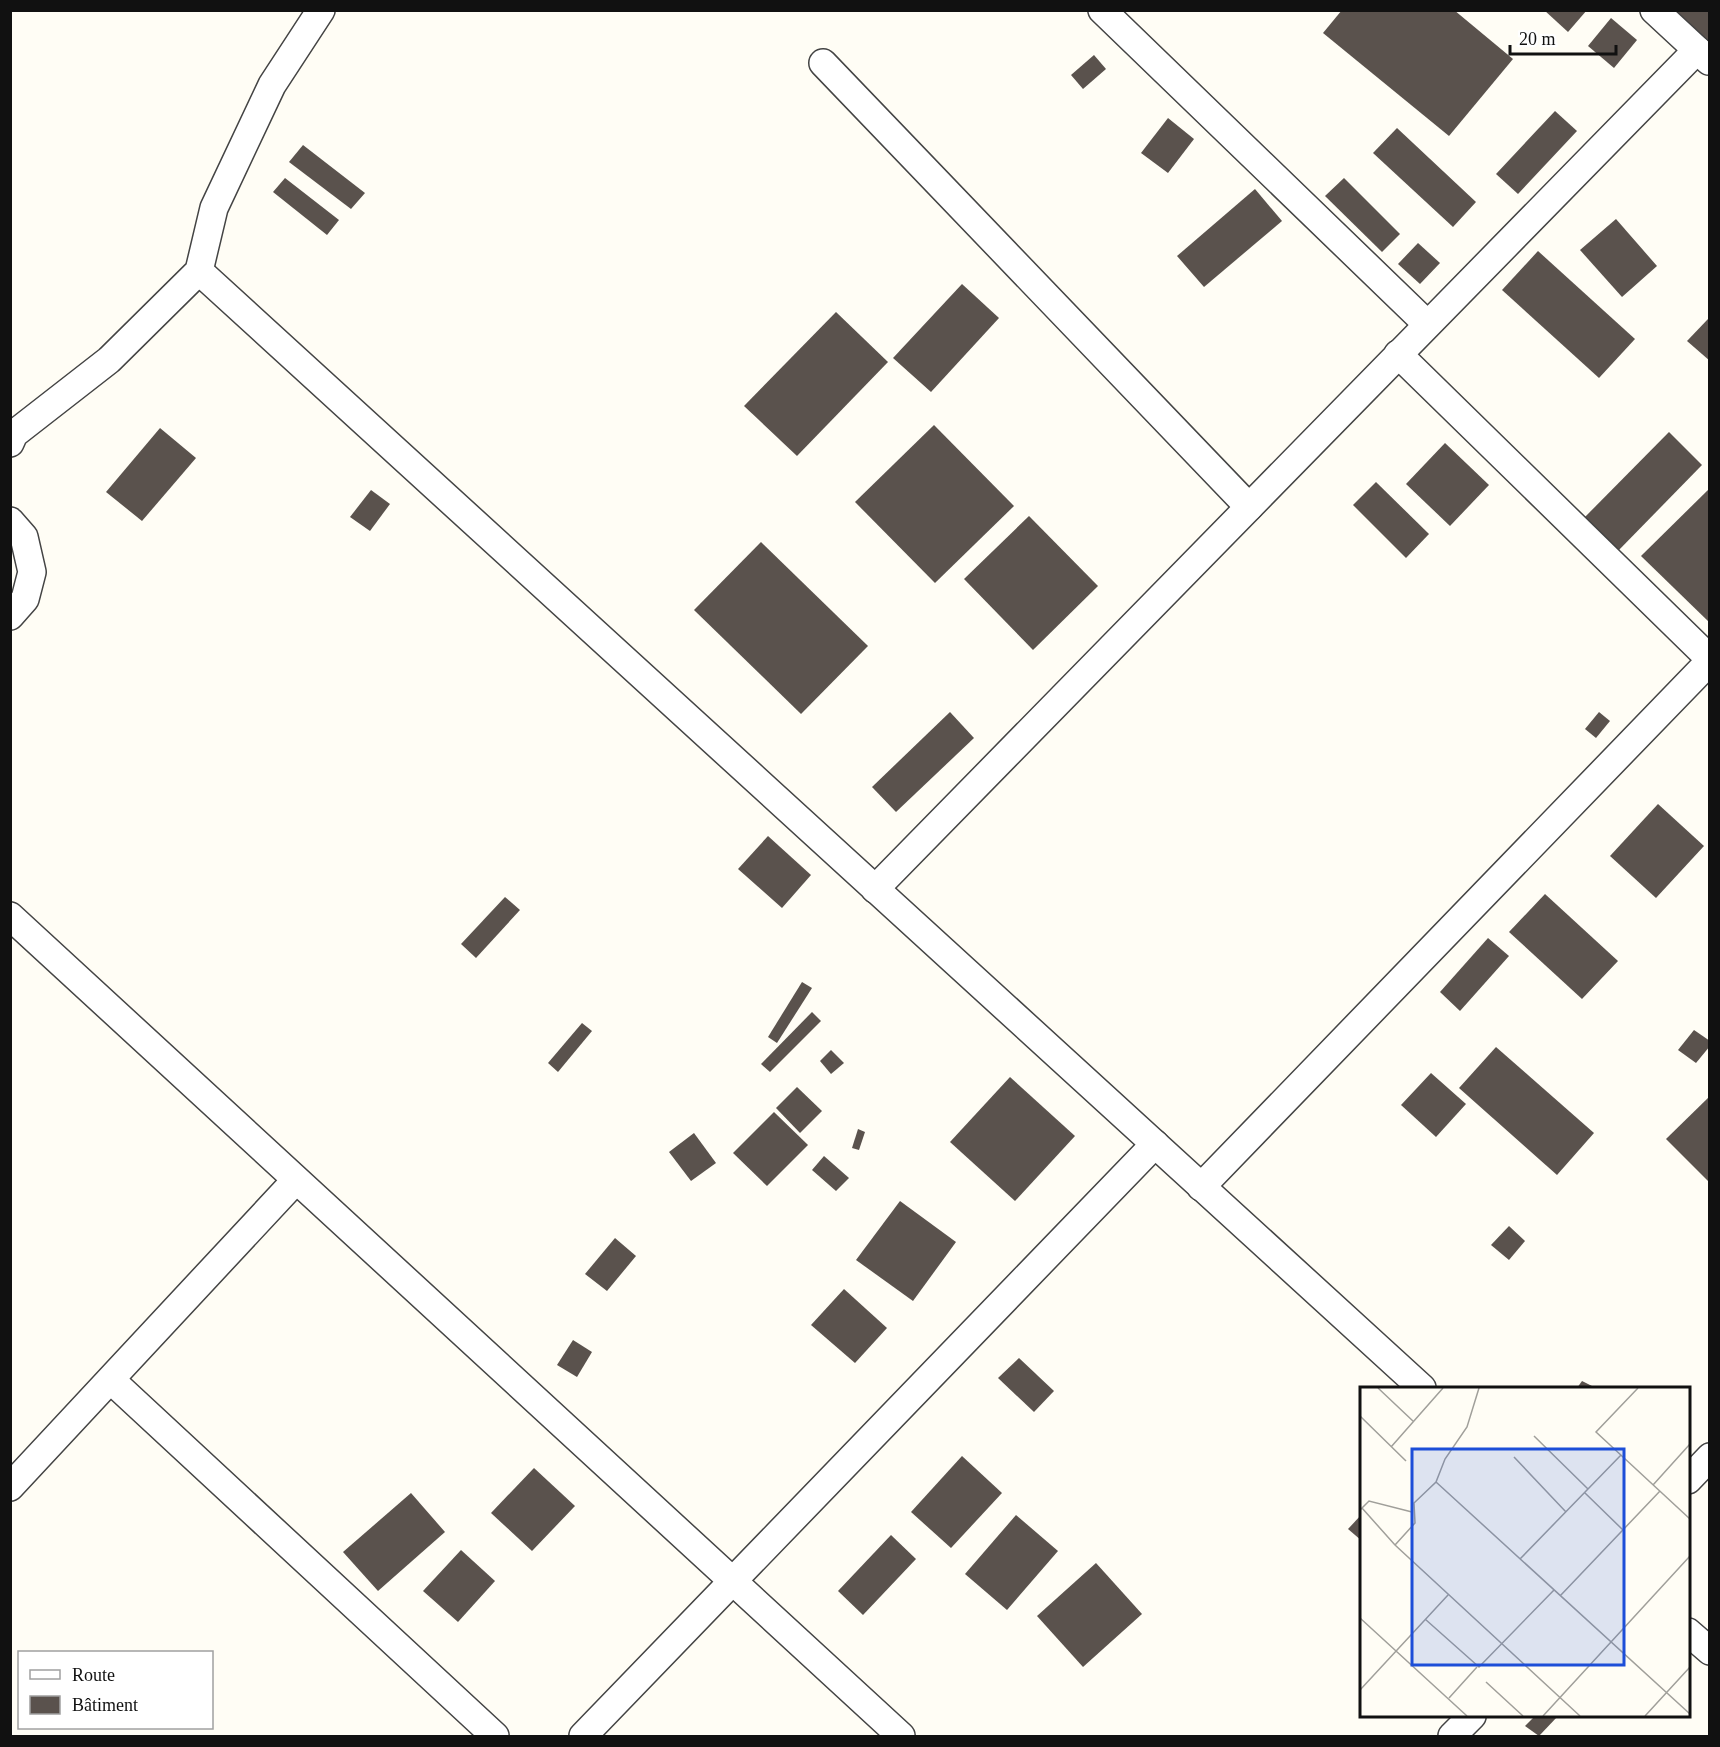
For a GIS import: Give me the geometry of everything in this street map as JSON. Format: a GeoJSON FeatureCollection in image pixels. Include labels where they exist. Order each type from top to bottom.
{"type":"FeatureCollection","features":[{"type":"Feature","properties":{"kind":"street"},"geometry":{"type":"LineString","coordinates":[[10,443],[14,434],[109,360],[199,272],[214,208],[273,85],[321,10]]}},
{"type":"Feature","properties":{"kind":"street"},"geometry":{"type":"LineString","coordinates":[[1102,10],[1427,324]]}},
{"type":"Feature","properties":{"kind":"street"},"geometry":{"type":"LineString","coordinates":[[875,889],[1427,324],[1703,56],[1654,10]]}},
{"type":"Feature","properties":{"kind":"street"},"geometry":{"type":"LineString","coordinates":[[823,63],[1249,507]]}},
{"type":"Feature","properties":{"kind":"street"},"geometry":{"type":"LineString","coordinates":[[199,272],[1420,1387]]}},
{"type":"Feature","properties":{"kind":"street"},"geometry":{"type":"LineString","coordinates":[[1201,1187],[1710,660],[1398,354]]}},
{"type":"Feature","properties":{"kind":"street"},"geometry":{"type":"LineString","coordinates":[[10,521],[24,537],[32,572],[25,599],[10,616]]}},
{"type":"Feature","properties":{"kind":"street"},"geometry":{"type":"LineString","coordinates":[[10,916],[901,1737]]}},
{"type":"Feature","properties":{"kind":"street"},"geometry":{"type":"LineString","coordinates":[[583,1737],[1155,1144]]}},
{"type":"Feature","properties":{"kind":"street"},"geometry":{"type":"LineString","coordinates":[[10,1487],[296,1180]]}},
{"type":"Feature","properties":{"kind":"street"},"geometry":{"type":"LineString","coordinates":[[111,1380],[495,1737]]}},
{"type":"Feature","properties":{"kind":"street"},"geometry":{"type":"LineString","coordinates":[[1690,1479],[1710,1457]]}},
{"type":"Feature","properties":{"kind":"street"},"geometry":{"type":"LineString","coordinates":[[1690,1633],[1710,1651]]}},
{"type":"Feature","properties":{"kind":"street"},"geometry":{"type":"LineString","coordinates":[[1452,1737],[1471,1717]]}},
{"type":"Feature","properties":{"kind":"building"},"geometry":{"type":"Polygon","coordinates":[[[1342,10],[1454,10],[1513,59],[1449,136],[1323,33],[1342,10]]]}},
{"type":"Feature","properties":{"kind":"building"},"geometry":{"type":"Polygon","coordinates":[[[1544,10],[1587,10],[1568,32],[1544,10]]]}},
{"type":"Feature","properties":{"kind":"building"},"geometry":{"type":"Polygon","coordinates":[[[1674,10],[1710,10],[1710,45],[1674,10]]]}},
{"type":"Feature","properties":{"kind":"building"},"geometry":{"type":"Polygon","coordinates":[[[1611,18],[1637,40],[1614,68],[1588,46],[1611,18]]]}},
{"type":"Feature","properties":{"kind":"building"},"geometry":{"type":"Polygon","coordinates":[[[1094,55],[1106,69],[1083,89],[1071,75],[1094,55]]]}},
{"type":"Feature","properties":{"kind":"building"},"geometry":{"type":"Polygon","coordinates":[[[1555,111],[1577,131],[1518,194],[1496,174],[1555,111]]]}},
{"type":"Feature","properties":{"kind":"building"},"geometry":{"type":"Polygon","coordinates":[[[1168,118],[1194,139],[1168,173],[1141,153],[1168,118]]]}},
{"type":"Feature","properties":{"kind":"building"},"geometry":{"type":"Polygon","coordinates":[[[1397,128],[1476,202],[1453,227],[1373,153],[1397,128]]]}},
{"type":"Feature","properties":{"kind":"building"},"geometry":{"type":"Polygon","coordinates":[[[303,145],[365,193],[351,209],[289,162],[303,145]]]}},
{"type":"Feature","properties":{"kind":"building"},"geometry":{"type":"Polygon","coordinates":[[[285,178],[339,220],[327,235],[273,192],[285,178]]]}},
{"type":"Feature","properties":{"kind":"building"},"geometry":{"type":"Polygon","coordinates":[[[1344,178],[1400,234],[1382,252],[1325,196],[1344,178]]]}},
{"type":"Feature","properties":{"kind":"building"},"geometry":{"type":"Polygon","coordinates":[[[1255,189],[1282,221],[1204,287],[1177,256],[1255,189]]]}},
{"type":"Feature","properties":{"kind":"building"},"geometry":{"type":"Polygon","coordinates":[[[1616,219],[1657,266],[1622,297],[1580,250],[1616,219]]]}},
{"type":"Feature","properties":{"kind":"building"},"geometry":{"type":"Polygon","coordinates":[[[1418,243],[1440,263],[1420,284],[1398,264],[1418,243]]]}},
{"type":"Feature","properties":{"kind":"building"},"geometry":{"type":"Polygon","coordinates":[[[1538,251],[1635,339],[1599,378],[1502,290],[1538,251]]]}},
{"type":"Feature","properties":{"kind":"building"},"geometry":{"type":"Polygon","coordinates":[[[962,284],[999,318],[931,392],[893,358],[962,284]]]}},
{"type":"Feature","properties":{"kind":"building"},"geometry":{"type":"Polygon","coordinates":[[[836,312],[888,362],[797,456],[744,406],[836,312]]]}},
{"type":"Feature","properties":{"kind":"building"},"geometry":{"type":"Polygon","coordinates":[[[1708,319],[1710,321],[1710,361],[1687,341],[1708,319]]]}},
{"type":"Feature","properties":{"kind":"building"},"geometry":{"type":"Polygon","coordinates":[[[934,425],[1014,506],[935,583],[855,502],[934,425]]]}},
{"type":"Feature","properties":{"kind":"building"},"geometry":{"type":"Polygon","coordinates":[[[160,428],[196,458],[142,521],[106,492],[160,428]]]}},
{"type":"Feature","properties":{"kind":"building"},"geometry":{"type":"Polygon","coordinates":[[[1669,432],[1702,465],[1617,552],[1583,519],[1669,432]]]}},
{"type":"Feature","properties":{"kind":"building"},"geometry":{"type":"Polygon","coordinates":[[[1445,443],[1489,485],[1450,526],[1406,484],[1445,443]]]}},
{"type":"Feature","properties":{"kind":"building"},"geometry":{"type":"Polygon","coordinates":[[[1376,482],[1429,534],[1406,558],[1353,505],[1376,482]]]}},
{"type":"Feature","properties":{"kind":"building"},"geometry":{"type":"Polygon","coordinates":[[[1710,488],[1710,623],[1641,556],[1710,488]]]}},
{"type":"Feature","properties":{"kind":"building"},"geometry":{"type":"Polygon","coordinates":[[[371,490],[390,504],[370,531],[350,517],[371,490]]]}},
{"type":"Feature","properties":{"kind":"building"},"geometry":{"type":"Polygon","coordinates":[[[1029,516],[1098,586],[1033,650],[964,579],[1029,516]]]}},
{"type":"Feature","properties":{"kind":"building"},"geometry":{"type":"Polygon","coordinates":[[[761,542],[868,646],[801,714],[694,610],[761,542]]]}},
{"type":"Feature","properties":{"kind":"building"},"geometry":{"type":"Polygon","coordinates":[[[950,712],[974,738],[896,812],[872,787],[950,712]]]}},
{"type":"Feature","properties":{"kind":"building"},"geometry":{"type":"Polygon","coordinates":[[[1599,712],[1610,721],[1596,738],[1585,729],[1599,712]]]}},
{"type":"Feature","properties":{"kind":"building"},"geometry":{"type":"Polygon","coordinates":[[[1658,804],[1704,846],[1656,898],[1610,856],[1658,804]]]}},
{"type":"Feature","properties":{"kind":"building"},"geometry":{"type":"Polygon","coordinates":[[[768,836],[811,875],[782,908],[738,869],[768,836]]]}},
{"type":"Feature","properties":{"kind":"building"},"geometry":{"type":"Polygon","coordinates":[[[1545,894],[1618,961],[1582,999],[1509,932],[1545,894]]]}},
{"type":"Feature","properties":{"kind":"building"},"geometry":{"type":"Polygon","coordinates":[[[505,897],[520,910],[476,958],[461,944],[505,897]]]}},
{"type":"Feature","properties":{"kind":"building"},"geometry":{"type":"Polygon","coordinates":[[[1488,938],[1509,956],[1460,1011],[1440,992],[1488,938]]]}},
{"type":"Feature","properties":{"kind":"building"},"geometry":{"type":"Polygon","coordinates":[[[802,982],[812,988],[777,1043],[768,1037],[802,982]]]}},
{"type":"Feature","properties":{"kind":"building"},"geometry":{"type":"Polygon","coordinates":[[[812,1012],[821,1021],[770,1072],[761,1064],[812,1012]]]}},
{"type":"Feature","properties":{"kind":"building"},"geometry":{"type":"Polygon","coordinates":[[[582,1023],[592,1031],[558,1072],[548,1063],[582,1023]]]}},
{"type":"Feature","properties":{"kind":"building"},"geometry":{"type":"Polygon","coordinates":[[[1694,1030],[1710,1041],[1710,1046],[1696,1063],[1678,1050],[1694,1030]]]}},
{"type":"Feature","properties":{"kind":"building"},"geometry":{"type":"Polygon","coordinates":[[[1496,1047],[1594,1133],[1557,1175],[1459,1088],[1496,1047]]]}},
{"type":"Feature","properties":{"kind":"building"},"geometry":{"type":"Polygon","coordinates":[[[831,1050],[844,1063],[831,1074],[820,1061],[831,1050]]]}},
{"type":"Feature","properties":{"kind":"building"},"geometry":{"type":"Polygon","coordinates":[[[1431,1073],[1466,1104],[1436,1137],[1401,1105],[1431,1073]]]}},
{"type":"Feature","properties":{"kind":"building"},"geometry":{"type":"Polygon","coordinates":[[[1010,1077],[1075,1136],[1015,1201],[950,1142],[1010,1077]]]}},
{"type":"Feature","properties":{"kind":"building"},"geometry":{"type":"Polygon","coordinates":[[[797,1087],[822,1111],[800,1133],[776,1108],[797,1087]]]}},
{"type":"Feature","properties":{"kind":"building"},"geometry":{"type":"Polygon","coordinates":[[[1710,1096],[1710,1183],[1666,1139],[1710,1096]]]}},
{"type":"Feature","properties":{"kind":"building"},"geometry":{"type":"Polygon","coordinates":[[[774,1112],[808,1145],[767,1186],[733,1153],[774,1112]]]}},
{"type":"Feature","properties":{"kind":"building"},"geometry":{"type":"Polygon","coordinates":[[[858,1129],[865,1132],[859,1150],[852,1148],[858,1129]]]}},
{"type":"Feature","properties":{"kind":"building"},"geometry":{"type":"Polygon","coordinates":[[[694,1133],[716,1163],[691,1181],[669,1152],[694,1133]]]}},
{"type":"Feature","properties":{"kind":"building"},"geometry":{"type":"Polygon","coordinates":[[[824,1156],[849,1178],[836,1191],[812,1170],[824,1156]]]}},
{"type":"Feature","properties":{"kind":"building"},"geometry":{"type":"Polygon","coordinates":[[[900,1201],[956,1242],[913,1301],[856,1260],[900,1201]]]}},
{"type":"Feature","properties":{"kind":"building"},"geometry":{"type":"Polygon","coordinates":[[[1509,1226],[1525,1241],[1509,1260],[1491,1245],[1509,1226]]]}},
{"type":"Feature","properties":{"kind":"building"},"geometry":{"type":"Polygon","coordinates":[[[615,1238],[636,1256],[607,1291],[585,1274],[615,1238]]]}},
{"type":"Feature","properties":{"kind":"building"},"geometry":{"type":"Polygon","coordinates":[[[844,1289],[887,1328],[855,1363],[811,1325],[844,1289]]]}},
{"type":"Feature","properties":{"kind":"building"},"geometry":{"type":"Polygon","coordinates":[[[573,1340],[592,1352],[577,1377],[557,1365],[573,1340]]]}},
{"type":"Feature","properties":{"kind":"building"},"geometry":{"type":"Polygon","coordinates":[[[1019,1358],[1054,1391],[1034,1412],[998,1378],[1019,1358]]]}},
{"type":"Feature","properties":{"kind":"building"},"geometry":{"type":"Polygon","coordinates":[[[1582,1381],[1594,1387],[1578,1387],[1582,1381]]]}},
{"type":"Feature","properties":{"kind":"building"},"geometry":{"type":"Polygon","coordinates":[[[962,1456],[1002,1493],[951,1548],[911,1512],[962,1456]]]}},
{"type":"Feature","properties":{"kind":"building"},"geometry":{"type":"Polygon","coordinates":[[[534,1468],[575,1506],[532,1551],[491,1513],[534,1468]]]}},
{"type":"Feature","properties":{"kind":"building"},"geometry":{"type":"Polygon","coordinates":[[[411,1493],[445,1532],[378,1591],[343,1552],[411,1493]]]}},
{"type":"Feature","properties":{"kind":"building"},"geometry":{"type":"Polygon","coordinates":[[[1016,1515],[1058,1551],[1007,1610],[965,1574],[1016,1515]]]}},
{"type":"Feature","properties":{"kind":"building"},"geometry":{"type":"Polygon","coordinates":[[[1360,1516],[1360,1539],[1348,1529],[1360,1516]]]}},
{"type":"Feature","properties":{"kind":"building"},"geometry":{"type":"Polygon","coordinates":[[[891,1535],[916,1559],[863,1615],[838,1591],[891,1535]]]}},
{"type":"Feature","properties":{"kind":"building"},"geometry":{"type":"Polygon","coordinates":[[[461,1550],[495,1581],[458,1622],[423,1591],[461,1550]]]}},
{"type":"Feature","properties":{"kind":"building"},"geometry":{"type":"Polygon","coordinates":[[[1096,1563],[1142,1614],[1083,1667],[1037,1616],[1096,1563]]]}},
{"type":"Feature","properties":{"kind":"building"},"geometry":{"type":"Polygon","coordinates":[[[1534,1717],[1557,1717],[1539,1736],[1525,1726],[1534,1717]]]}}]}
